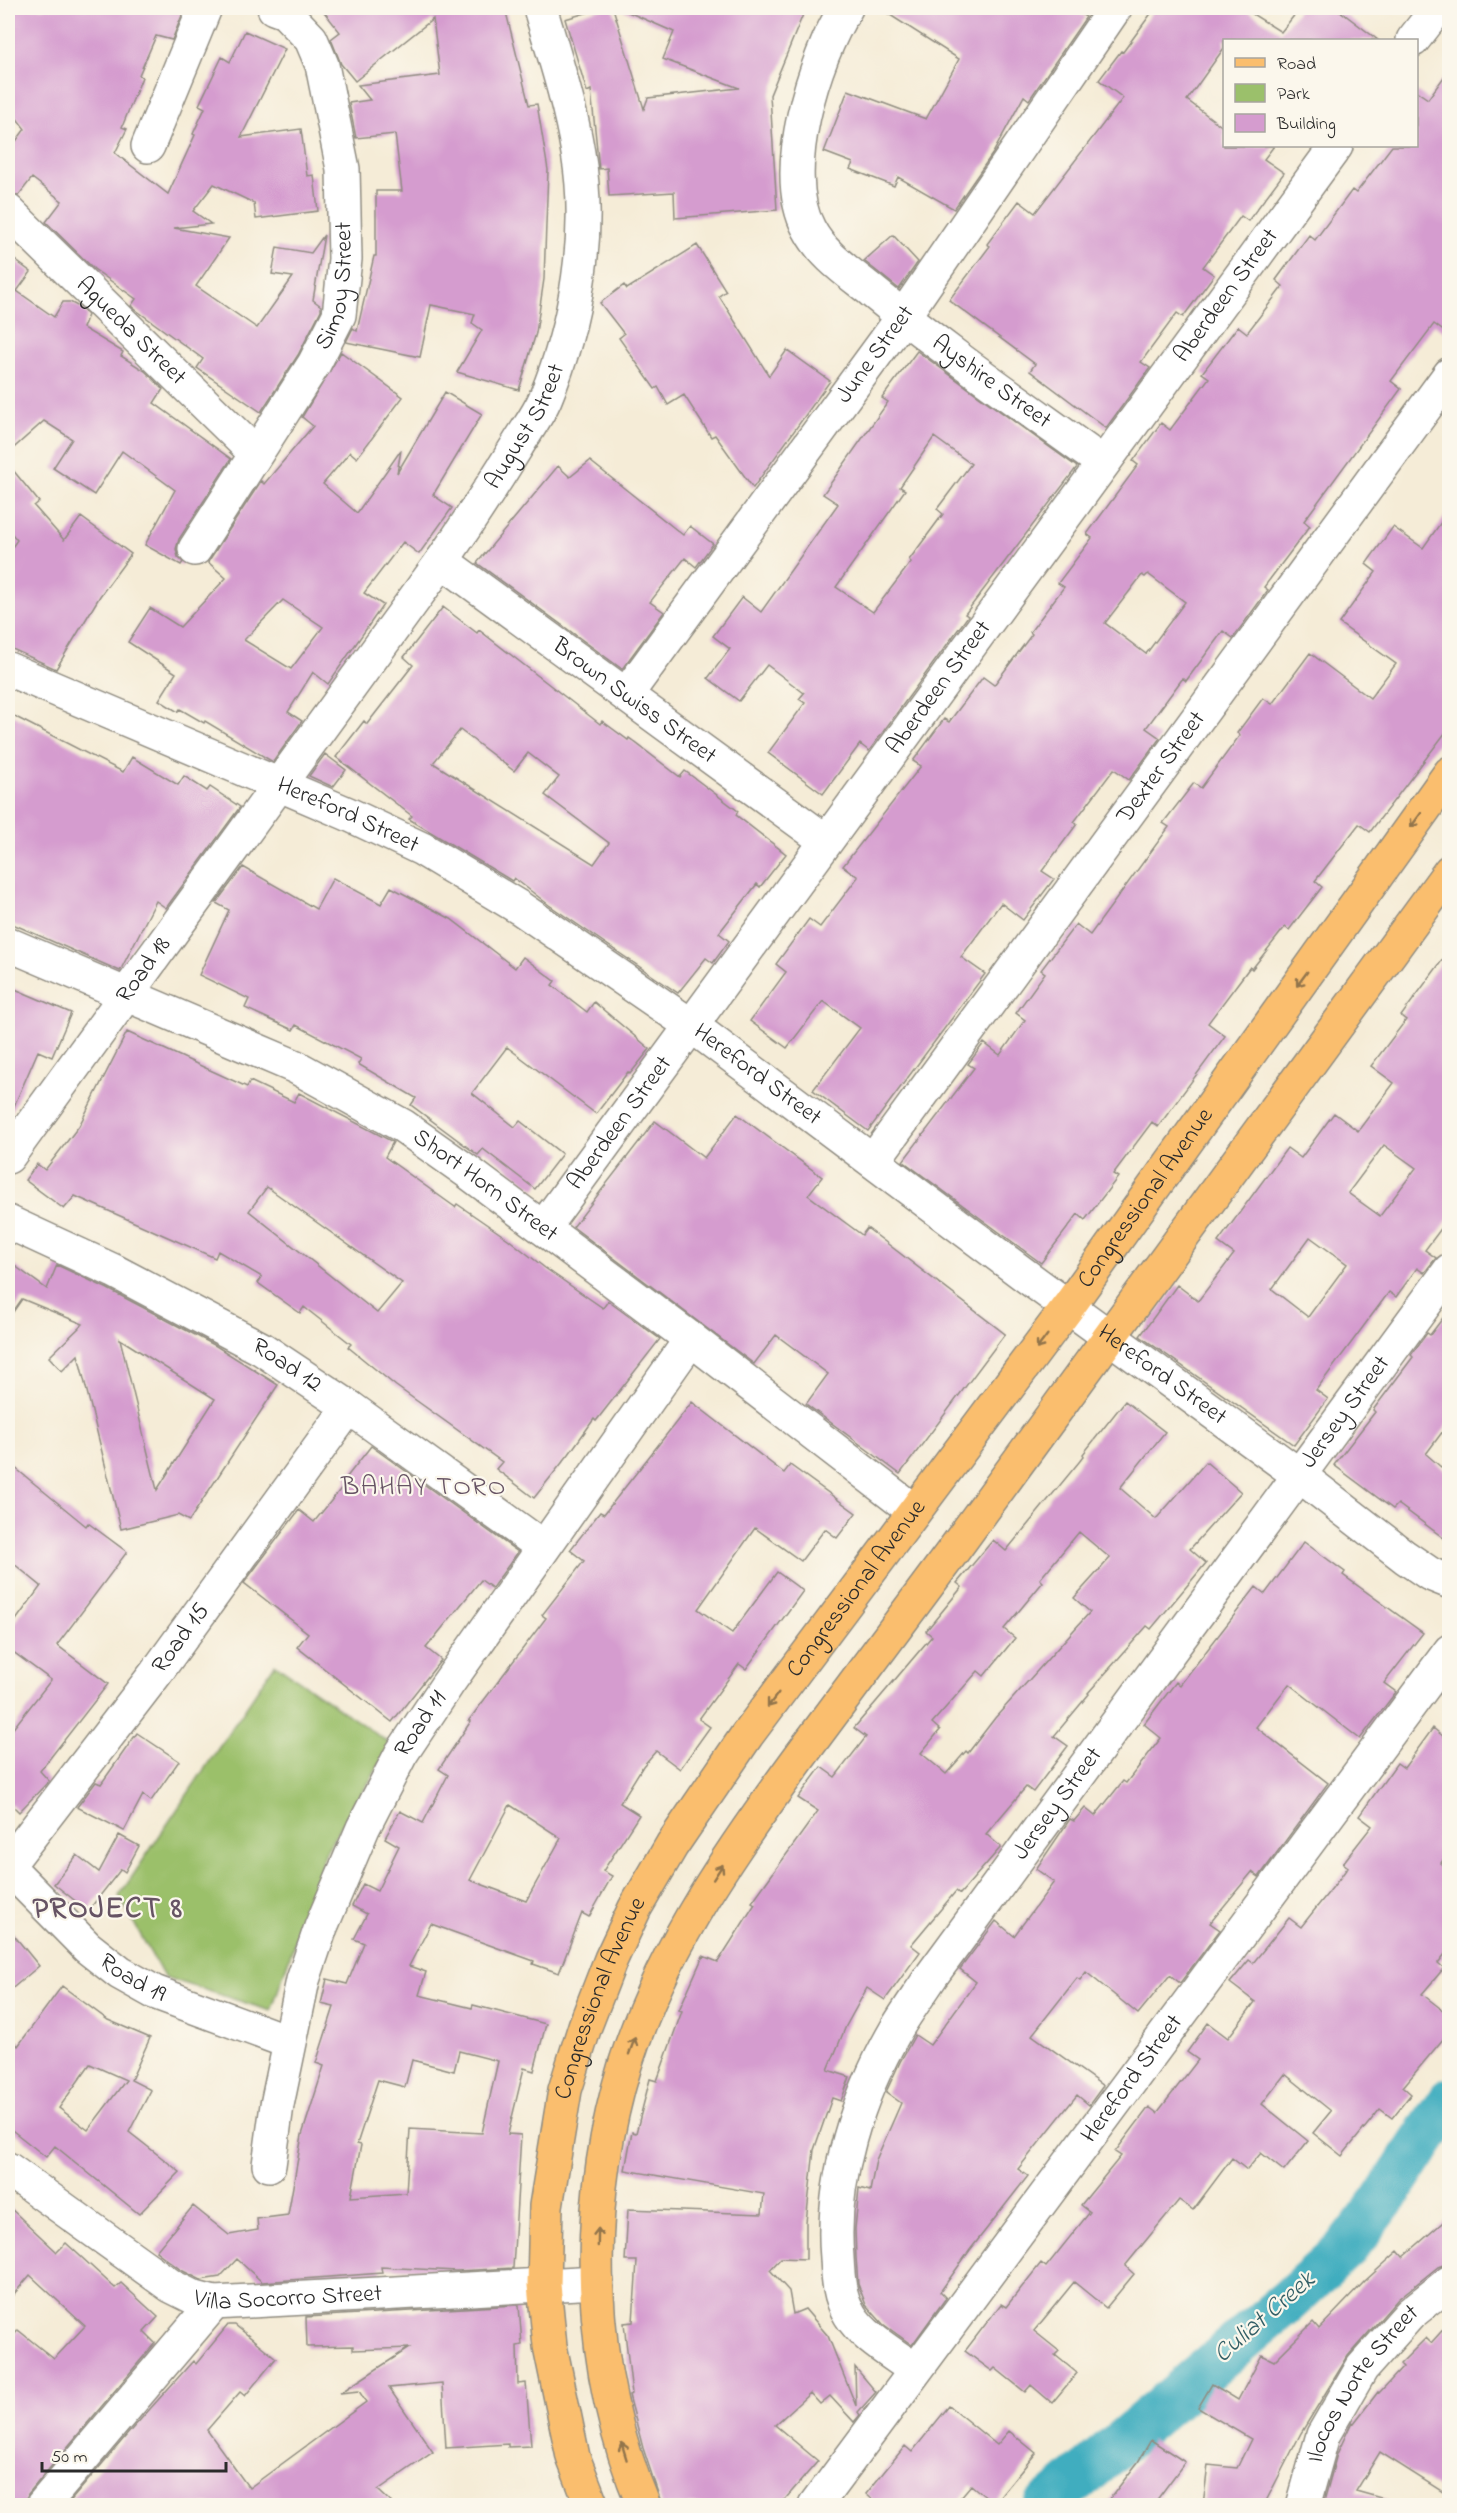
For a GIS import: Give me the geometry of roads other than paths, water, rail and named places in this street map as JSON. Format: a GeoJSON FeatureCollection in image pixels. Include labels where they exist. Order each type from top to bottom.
{"type":"FeatureCollection","features":[{"type":"Feature","properties":{"kind":"main road","name":"Congressional Avenue"},"geometry":{"type":"LineString","coordinates":[[592,2505],[573,2457],[550,2346],[544,2285],[548,2195],[565,2090],[585,2026],[635,1908],[706,1792],[1068,1306],[1449,773]]}},
{"type":"Feature","properties":{"kind":"main road","name":"Congressional Avenue"},"geometry":{"type":"LineString","coordinates":[[644,2505],[624,2452],[610,2397],[601,2335],[597,2282],[599,2204],[608,2135],[625,2067],[646,2008],[675,1946],[716,1874],[754,1818],[1110,1336],[1449,871]]}},
{"type":"Feature","properties":{"kind":"street"},"geometry":{"type":"LineString","coordinates":[[148,146],[205,8]]}},
{"type":"Feature","properties":{"kind":"street","name":"Simoy Street"},"geometry":{"type":"LineString","coordinates":[[195,549],[314,364],[339,315],[345,259],[343,169],[322,65],[311,39],[285,12],[274,8]]}},
{"type":"Feature","properties":{"kind":"street","name":"August Street"},"geometry":{"type":"LineString","coordinates":[[280,784],[482,504],[544,401],[560,358],[580,264],[583,217],[579,154],[558,66],[540,8]]}},
{"type":"Feature","properties":{"kind":"street","name":"Ayshire Street"},"geometry":{"type":"LineString","coordinates":[[846,8],[821,56],[807,98],[800,143],[797,187],[808,228],[825,253],[903,317],[1103,463]]}},
{"type":"Feature","properties":{"kind":"street","name":"June Street"},"geometry":{"type":"LineString","coordinates":[[626,695],[903,317],[1115,8]]}},
{"type":"Feature","properties":{"kind":"street"},"geometry":{"type":"LineString","coordinates":[[1414,39],[1438,8]]}},
{"type":"Feature","properties":{"kind":"street","name":"Aberdeen Street"},"geometry":{"type":"LineString","coordinates":[[543,1228],[1335,147]]}},
{"type":"Feature","properties":{"kind":"street","name":"Agueda Street"},"geometry":{"type":"LineString","coordinates":[[8,211],[255,453]]}},
{"type":"Feature","properties":{"kind":"street","name":"Dexter Street"},"geometry":{"type":"LineString","coordinates":[[873,1161],[1449,375]]}},
{"type":"Feature","properties":{"kind":"street","name":"Brown Swiss Street"},"geometry":{"type":"LineString","coordinates":[[442,561],[826,841]]}},
{"type":"Feature","properties":{"kind":"street","name":"Hereford Street"},"geometry":{"type":"LineString","coordinates":[[8,669],[280,784],[422,849],[520,908],[692,1026],[1299,1475],[1405,1557],[1430,1574],[1449,1582]]}},
{"type":"Feature","properties":{"kind":"street","name":"Road 18"},"geometry":{"type":"LineString","coordinates":[[8,1157],[280,784]]}},
{"type":"Feature","properties":{"kind":"street","name":"Short Horn Street"},"geometry":{"type":"LineString","coordinates":[[8,944],[296,1067],[403,1126],[691,1339],[914,1511]]}},
{"type":"Feature","properties":{"kind":"street","name":"Road 12"},"geometry":{"type":"LineString","coordinates":[[8,1222],[114,1271],[247,1340],[349,1407],[543,1547]]}},
{"type":"Feature","properties":{"kind":"street","name":"Jersey Street"},"geometry":{"type":"LineString","coordinates":[[915,2370],[865,2333],[850,2315],[839,2291],[835,2242],[839,2191],[850,2142],[872,2078],[897,2028],[932,1975],[1449,1270]]}},
{"type":"Feature","properties":{"kind":"street","name":"Road 11"},"geometry":{"type":"LineString","coordinates":[[269,2165],[277,2105],[303,1980],[321,1927],[363,1828],[401,1754],[543,1547],[691,1339]]}},
{"type":"Feature","properties":{"kind":"street","name":"Road 15"},"geometry":{"type":"LineString","coordinates":[[8,1866],[156,1673],[349,1407]]}},
{"type":"Feature","properties":{"kind":"street","name":"Hereford Street"},"geometry":{"type":"LineString","coordinates":[[815,2505],[1449,1651]]}},
{"type":"Feature","properties":{"kind":"street","name":"Road 19"},"geometry":{"type":"LineString","coordinates":[[8,1866],[87,1947],[120,1974],[154,1992],[289,2042]]}},
{"type":"Feature","properties":{"kind":"street","name":"Villa Socorro Street"},"geometry":{"type":"LineString","coordinates":[[10,2177],[171,2286],[195,2298],[214,2303],[597,2282]]}},
{"type":"Feature","properties":{"kind":"street","name":"Ilocos Norte Street"},"geometry":{"type":"LineString","coordinates":[[1303,2505],[1323,2435],[1362,2368],[1410,2314],[1449,2282]]}},
{"type":"Feature","properties":{"kind":"street"},"geometry":{"type":"LineString","coordinates":[[42,2505],[214,2303]]}},
{"type":"Feature","properties":{"kind":"waterway","name":"Culiat Creek"},"geometry":{"type":"LineString","coordinates":[[1046,2506],[1287,2302],[1347,2247],[1387,2195],[1450,2100]]}},
{"type":"Feature","properties":{"kind":"district","name":"BAHAY TORO"},"geometry":{"type":"Point","coordinates":[424,1487]}},
{"type":"Feature","properties":{"kind":"district","name":"PROJECT 8"},"geometry":{"type":"Point","coordinates":[108,1910]}}]}
